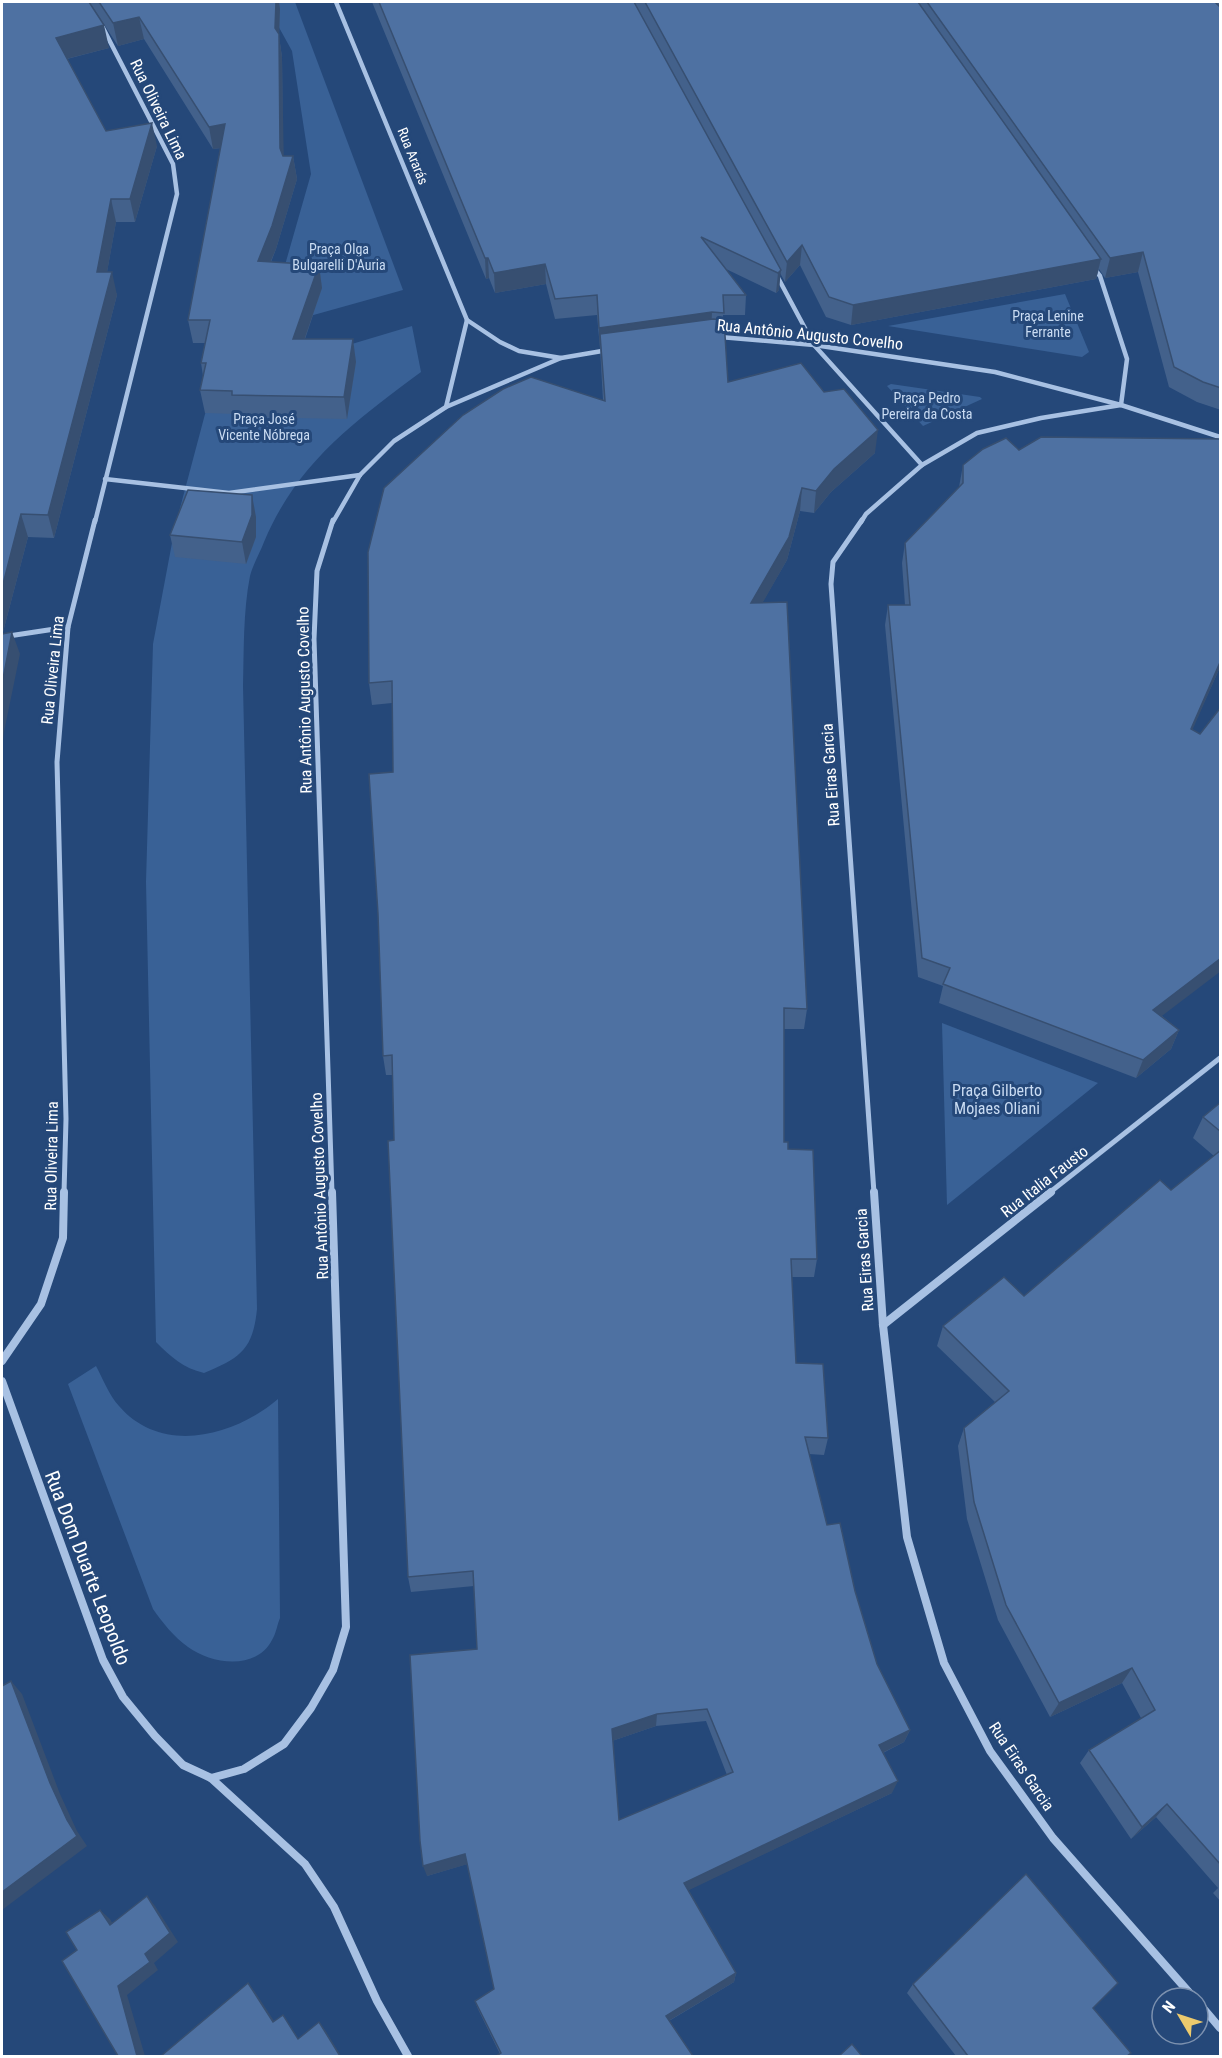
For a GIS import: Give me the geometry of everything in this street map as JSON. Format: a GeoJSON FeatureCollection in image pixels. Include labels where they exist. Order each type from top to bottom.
{"type":"FeatureCollection","features":[{"type":"Feature","properties":{"kind":"street","name":"Rua Ararás"},"geometry":{"type":"LineString","coordinates":[[336,2],[467,320]]}},
{"type":"Feature","properties":{"kind":"street","name":"Rua Oliveira Lima"},"geometry":{"type":"LineString","coordinates":[[2,1361],[41,1304],[63,1238],[66,1119],[57,762],[68,627],[177,194],[173,164],[169,155],[107,34],[96,18]]}},
{"type":"Feature","properties":{"kind":"street"},"geometry":{"type":"LineString","coordinates":[[1088,259],[1100,276],[1127,359],[1121,405]]}},
{"type":"Feature","properties":{"kind":"street"},"geometry":{"type":"LineString","coordinates":[[775,272],[814,345],[922,465]]}},
{"type":"Feature","properties":{"kind":"street"},"geometry":{"type":"LineString","coordinates":[[446,407],[467,320],[500,342],[519,351],[561,358]]}},
{"type":"Feature","properties":{"kind":"street","name":"Rua Antônio Augusto Covelho"},"geometry":{"type":"LineString","coordinates":[[712,337],[814,345],[995,372],[1121,405],[1221,437]]}},
{"type":"Feature","properties":{"kind":"street","name":"Rua Antônio Augusto Covelho"},"geometry":{"type":"LineString","coordinates":[[211,1778],[244,1769],[284,1744],[311,1708],[333,1670],[346,1627],[314,639],[317,571],[335,515],[360,475],[394,441],[446,407],[561,358],[619,349]]}},
{"type":"Feature","properties":{"kind":"street","name":"Rua Eiras Garcia"},"geometry":{"type":"LineString","coordinates":[[1121,405],[1041,418],[977,433],[922,465],[866,514],[833,562],[831,584],[883,1325],[907,1537],[944,1663],[990,1751],[1053,1838],[1183,1986]]}},
{"type":"Feature","properties":{"kind":"street"},"geometry":{"type":"LineString","coordinates":[[105,479],[229,493],[360,475]]}},
{"type":"Feature","properties":{"kind":"street"},"geometry":{"type":"LineString","coordinates":[[2,637],[68,627]]}},
{"type":"Feature","properties":{"kind":"street","name":"Rua Italia Fausto"},"geometry":{"type":"LineString","coordinates":[[883,1325],[1221,1058]]}},
{"type":"Feature","properties":{"kind":"street","name":"Rua Dom Duarte Leopoldo"},"geometry":{"type":"LineString","coordinates":[[2,1381],[102,1660],[123,1697],[155,1736],[183,1765],[211,1778],[305,1864],[334,1907],[377,2001],[408,2056]]}},
{"type":"Feature","properties":{"kind":"street"},"geometry":{"type":"LineString","coordinates":[[1210,2016],[1221,2028]]}},
{"type":"Feature","properties":{"kind":"green space","name":"Praça Olga Bulgarelli D'Auria"},"geometry":{"type":"Polygon","coordinates":[[[265,2],[295,2],[403,290],[267,328],[311,174],[292,51],[265,2]]]}},
{"type":"Feature","properties":{"kind":"green space","name":"Praça Lenine Ferrante"},"geometry":{"type":"Polygon","coordinates":[[[1065,294],[1089,352],[1082,357],[888,326],[1065,294]]]}},
{"type":"Feature","properties":{"kind":"green space","name":"Praça José Vicente Nóbrega"},"geometry":{"type":"Polygon","coordinates":[[[412,326],[421,372],[351,426],[311,466],[293,489],[278,514],[250,576],[245,617],[243,686],[257,1309],[252,1334],[243,1351],[204,1373],[178,1361],[156,1342],[146,882],[153,644],[175,527],[217,369],[275,367],[412,326]]]}},
{"type":"Feature","properties":{"kind":"green space","name":"Praça Pedro Pereira da Costa"},"geometry":{"type":"Polygon","coordinates":[[[891,384],[982,399],[923,426],[887,386],[891,384]]]}},
{"type":"Feature","properties":{"kind":"green space","name":"Praça Gilberto Mojaes Oliani"},"geometry":{"type":"Polygon","coordinates":[[[942,1023],[1098,1083],[947,1205],[942,1023]]]}},
{"type":"Feature","properties":{"kind":"green space"},"geometry":{"type":"Polygon","coordinates":[[[96,1366],[115,1402],[136,1422],[156,1431],[177,1436],[220,1431],[261,1412],[278,1399],[280,1618],[272,1640],[265,1650],[255,1657],[233,1661],[220,1660],[198,1653],[173,1634],[153,1609],[68,1384],[96,1366]]]}},
{"type":"Feature","properties":{"kind":"building"},"geometry":{"type":"Polygon","coordinates":[[[2,2],[89,2],[104,25],[56,38],[106,131],[152,123],[130,199],[111,199],[97,272],[112,272],[48,515],[21,514],[2,588],[2,2]]]}},
{"type":"Feature","properties":{"kind":"building"},"geometry":{"type":"Polygon","coordinates":[[[99,2],[276,2],[275,28],[279,34],[280,148],[283,156],[293,156],[272,226],[258,261],[319,265],[293,339],[353,339],[344,397],[232,395],[232,391],[200,390],[206,363],[201,363],[210,320],[188,320],[225,124],[209,127],[139,17],[113,23],[99,2]]]}},
{"type":"Feature","properties":{"kind":"building"},"geometry":{"type":"Polygon","coordinates":[[[379,2],[634,2],[781,270],[778,273],[701,237],[746,295],[723,295],[724,313],[712,312],[599,328],[597,295],[555,299],[545,264],[494,273],[488,258],[485,258],[379,2]]]}},
{"type":"Feature","properties":{"kind":"building"},"geometry":{"type":"Polygon","coordinates":[[[645,2],[918,2],[1101,259],[853,305],[829,297],[802,245],[787,262],[645,2]]]}},
{"type":"Feature","properties":{"kind":"building"},"geometry":{"type":"Polygon","coordinates":[[[927,2],[1215,2],[1221,8],[1221,388],[1203,382],[1174,367],[1143,252],[1110,258],[927,2]]]}},
{"type":"Feature","properties":{"kind":"building"},"geometry":{"type":"Polygon","coordinates":[[[713,319],[724,320],[728,382],[801,363],[824,392],[844,389],[878,430],[834,469],[816,491],[802,488],[789,537],[751,603],[787,602],[807,1009],[784,1008],[784,1142],[788,1142],[788,1149],[813,1150],[817,1259],[791,1259],[796,1363],[823,1364],[828,1438],[805,1437],[827,1525],[840,1523],[855,1591],[877,1664],[910,1730],[879,1745],[898,1781],[684,1883],[736,1973],[666,2016],[693,2056],[496,2056],[501,2053],[475,2001],[494,1989],[465,1854],[423,1866],[420,1841],[410,1655],[477,1649],[473,1571],[408,1577],[388,1141],[394,1140],[392,1055],[383,1056],[378,914],[369,774],[393,772],[392,681],[369,683],[368,552],[384,488],[463,415],[503,389],[531,377],[605,401],[600,334],[713,319]],[[707,1709],[657,1714],[612,1729],[619,1820],[733,1772],[707,1709]]]}},
{"type":"Feature","properties":{"kind":"building"},"geometry":{"type":"Polygon","coordinates":[[[1041,437],[1221,439],[1221,660],[1191,729],[1200,734],[1221,707],[1221,958],[1153,1010],[1179,1030],[1143,1060],[943,984],[950,968],[922,958],[888,605],[910,605],[905,543],[963,483],[963,465],[983,449],[1006,438],[1019,450],[1041,437]]]}},
{"type":"Feature","properties":{"kind":"building"},"geometry":{"type":"Polygon","coordinates":[[[188,490],[252,495],[252,515],[242,542],[170,535],[188,490]]]}},
{"type":"Feature","properties":{"kind":"building"},"geometry":{"type":"Polygon","coordinates":[[[12,632],[2,684],[2,634],[12,632]]]}},
{"type":"Feature","properties":{"kind":"building"},"geometry":{"type":"Polygon","coordinates":[[[1221,1102],[1221,1132],[1203,1117],[1221,1102]]]}},
{"type":"Feature","properties":{"kind":"building"},"geometry":{"type":"Polygon","coordinates":[[[1221,1150],[1221,1865],[1167,1804],[1142,1827],[1089,1750],[1155,1710],[1132,1668],[1059,1703],[1006,1605],[974,1502],[964,1428],[1009,1391],[943,1326],[1004,1277],[1024,1296],[1160,1180],[1171,1190],[1221,1150]]]}},
{"type":"Feature","properties":{"kind":"building"},"geometry":{"type":"Polygon","coordinates":[[[11,1681],[50,1783],[77,1836],[2,1892],[2,1686],[11,1681]]]}},
{"type":"Feature","properties":{"kind":"building"},"geometry":{"type":"Polygon","coordinates":[[[1026,1874],[1118,1983],[1093,2008],[1131,2053],[1127,2056],[968,2056],[913,1984],[1026,1874]]]}},
{"type":"Feature","properties":{"kind":"building"},"geometry":{"type":"Polygon","coordinates":[[[147,1896],[170,1933],[145,1954],[150,1962],[118,1986],[137,2056],[118,2056],[62,1961],[77,1950],[66,1932],[100,1910],[110,1925],[147,1896]]]}},
{"type":"Feature","properties":{"kind":"building"},"geometry":{"type":"Polygon","coordinates":[[[248,1983],[273,2022],[283,2015],[298,2039],[319,2022],[340,2056],[161,2056],[248,1983]]]}},
{"type":"Feature","properties":{"kind":"building"},"geometry":{"type":"Polygon","coordinates":[[[852,2044],[862,2056],[839,2056],[852,2044]]]}}]}
